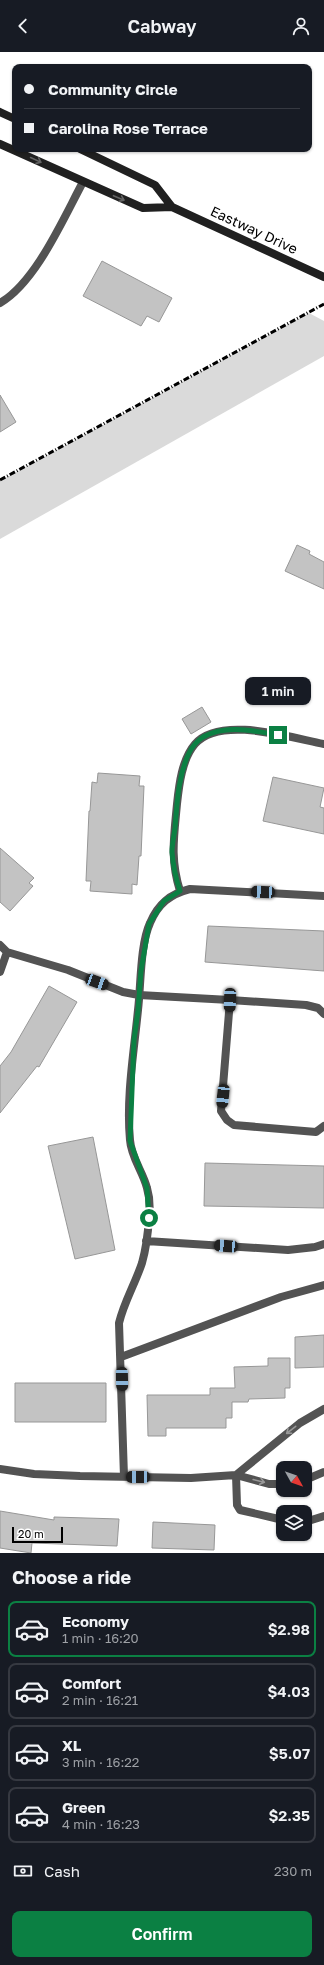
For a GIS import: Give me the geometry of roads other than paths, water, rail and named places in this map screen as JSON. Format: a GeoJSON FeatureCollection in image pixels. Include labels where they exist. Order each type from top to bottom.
{"type":"FeatureCollection","features":[{"type":"Feature","properties":{"kind":"main road"},"geometry":{"type":"LineString","coordinates":[[0,112],[12,117]]}},
{"type":"Feature","properties":{"kind":"main road","name":"Eastway Drive"},"geometry":{"type":"LineString","coordinates":[[0,144],[12,149]]}},
{"type":"Feature","properties":{"kind":"main road","name":"Eastway Drive"},"geometry":{"type":"LineString","coordinates":[[17,152],[143,208],[172,207],[324,277]]}},
{"type":"Feature","properties":{"kind":"main road","name":"Eastway Drive"},"geometry":{"type":"LineString","coordinates":[[86,152],[155,185],[172,207]]}},
{"type":"Feature","properties":{"kind":"street"},"geometry":{"type":"LineString","coordinates":[[0,303],[17,289],[38,263],[83,182]]}},
{"type":"Feature","properties":{"kind":"street"},"geometry":{"type":"LineString","coordinates":[[180,891],[172,852],[179,791],[189,753],[196,743],[204,737],[216,732],[232,729],[247,729],[324,744]]}},
{"type":"Feature","properties":{"kind":"street"},"geometry":{"type":"LineString","coordinates":[[124,1477],[119,1323],[142,1262],[146,1241],[150,1201],[147,1188],[130,1141],[134,1040],[141,971],[149,924],[164,901],[180,891],[206,889],[324,896]]}},
{"type":"Feature","properties":{"kind":"street"},"geometry":{"type":"LineString","coordinates":[[0,945],[7,952],[68,970],[123,992],[139,995],[306,1005],[318,1008],[324,1014]]}},
{"type":"Feature","properties":{"kind":"street"},"geometry":{"type":"LineString","coordinates":[[0,972],[7,952]]}},
{"type":"Feature","properties":{"kind":"street"},"geometry":{"type":"LineString","coordinates":[[230,1000],[221,1111],[227,1120],[234,1125],[295,1131],[316,1132],[324,1126]]}},
{"type":"Feature","properties":{"kind":"street"},"geometry":{"type":"LineString","coordinates":[[146,1241],[288,1250],[315,1247],[324,1244]]}},
{"type":"Feature","properties":{"kind":"street"},"geometry":{"type":"LineString","coordinates":[[121,1357],[282,1297],[324,1286]]}},
{"type":"Feature","properties":{"kind":"street"},"geometry":{"type":"LineString","coordinates":[[236,1475],[300,1423],[324,1409]]}},
{"type":"Feature","properties":{"kind":"street"},"geometry":{"type":"LineString","coordinates":[[0,1469],[34,1474],[124,1477],[191,1478],[236,1475],[269,1484],[276,1484]]}},
{"type":"Feature","properties":{"kind":"street"},"geometry":{"type":"LineString","coordinates":[[312,1477],[324,1472]]}},
{"type":"Feature","properties":{"kind":"street"},"geometry":{"type":"LineString","coordinates":[[236,1475],[237,1505],[240,1510],[276,1518]]}},
{"type":"Feature","properties":{"kind":"street"},"geometry":{"type":"LineString","coordinates":[[312,1520],[324,1516]]}},
{"type":"Feature","properties":{"kind":"railway"},"geometry":{"type":"LineString","coordinates":[[0,480],[324,304]]}}]}
